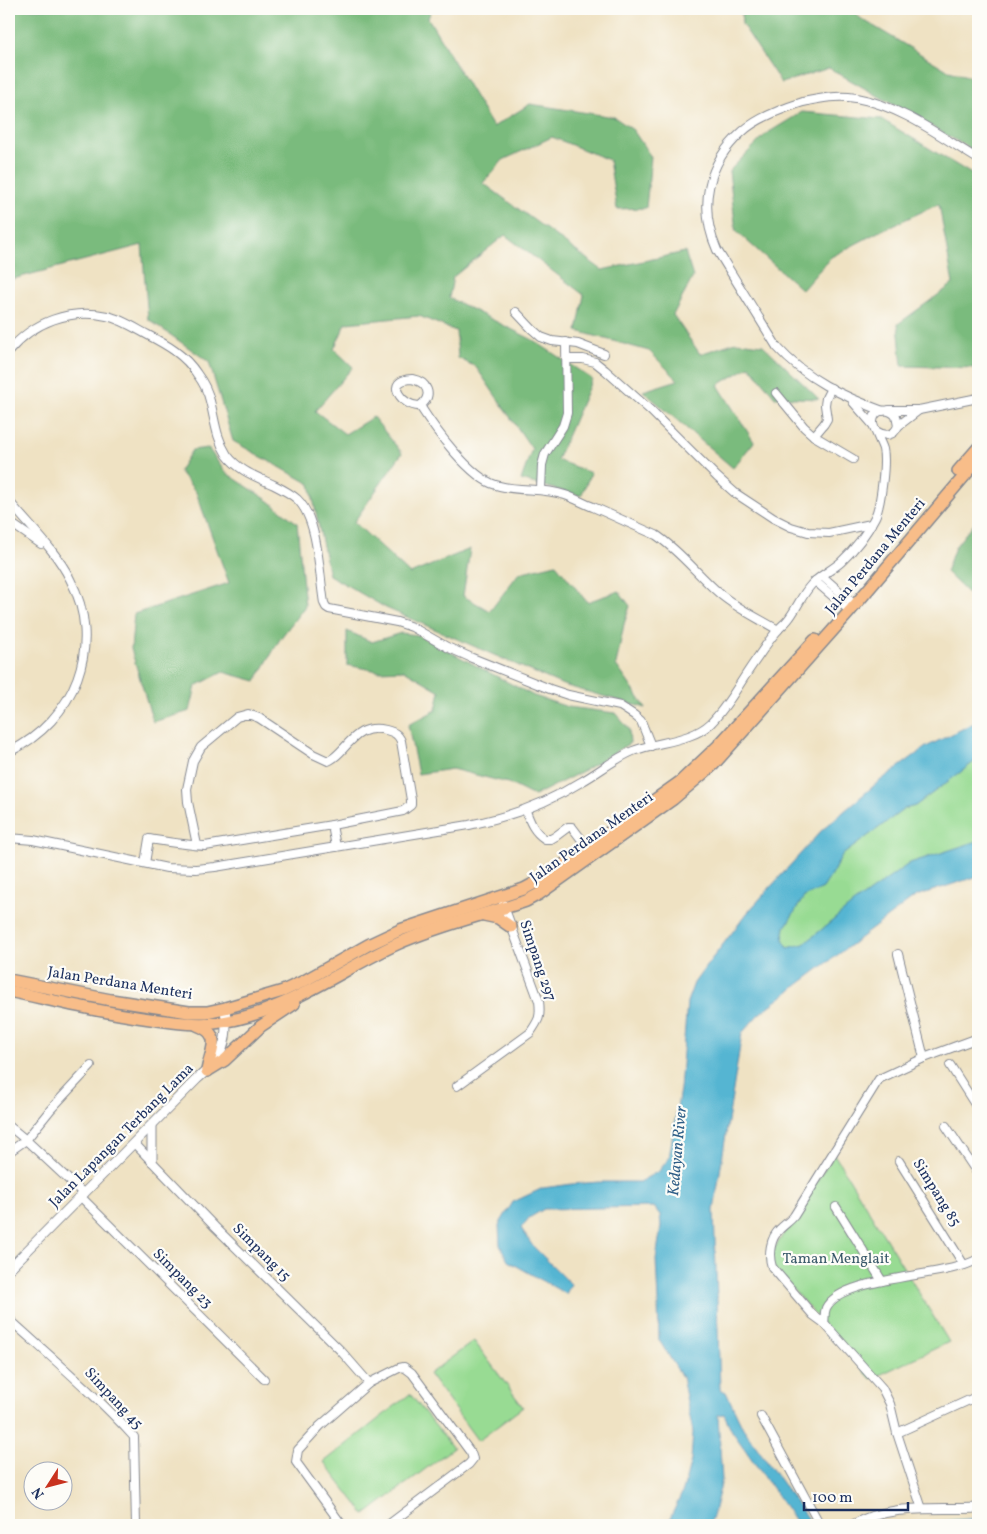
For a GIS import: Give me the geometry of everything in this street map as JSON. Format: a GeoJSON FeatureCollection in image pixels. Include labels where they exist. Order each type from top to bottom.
{"type":"FeatureCollection","features":[{"type":"Feature","properties":{"kind":"main road","name":"Jalan Perdana Menteri"},"geometry":{"type":"LineString","coordinates":[[9,990],[133,1018],[214,1024],[268,1010],[405,941],[482,915],[538,882],[588,848],[667,792],[706,758],[850,606],[978,448]]}},
{"type":"Feature","properties":{"kind":"main road","name":"Jalan Perdana Menteri"},"geometry":{"type":"LineString","coordinates":[[9,980],[111,1000],[171,1009],[198,1012],[225,1008],[272,995],[299,984],[368,945],[400,930],[502,902],[526,901],[550,888],[700,778],[726,752],[850,606],[978,460]]}},
{"type":"Feature","properties":{"kind":"main road"},"geometry":{"type":"LineString","coordinates":[[482,915],[498,918],[512,927],[514,914],[526,901]]}},
{"type":"Feature","properties":{"kind":"main road"},"geometry":{"type":"LineString","coordinates":[[207,1071],[225,1060],[261,1026],[324,983]]}},
{"type":"Feature","properties":{"kind":"main road"},"geometry":{"type":"LineString","coordinates":[[195,1024],[205,1028],[213,1036],[214,1045],[207,1071]]}},
{"type":"Feature","properties":{"kind":"street"},"geometry":{"type":"LineString","coordinates":[[919,410],[888,435],[882,435],[849,399],[789,361],[777,347],[717,250],[711,236],[707,216],[707,194],[711,176],[725,151],[743,130],[779,110],[816,99],[837,96],[855,98],[891,108],[978,159]]}},
{"type":"Feature","properties":{"kind":"street"},"geometry":{"type":"LineString","coordinates":[[516,312],[532,329],[552,342],[578,344],[604,354]]}},
{"type":"Feature","properties":{"kind":"street"},"geometry":{"type":"LineString","coordinates":[[9,350],[16,342],[44,322],[74,314],[91,313],[108,316],[127,323],[163,343],[177,352],[197,373],[210,399],[216,431],[228,456],[250,474],[286,491],[298,500],[308,514],[314,529],[321,586],[326,607],[412,627],[447,647],[550,689],[568,695],[620,706],[627,709],[641,721],[651,746]]}},
{"type":"Feature","properties":{"kind":"street"},"geometry":{"type":"LineString","coordinates":[[541,489],[542,465],[545,454],[563,426],[567,414],[566,342]]}},
{"type":"Feature","properties":{"kind":"street"},"geometry":{"type":"LineString","coordinates":[[567,359],[583,359],[595,362],[650,410],[735,493],[773,518],[791,527],[808,532],[829,533],[871,524]]}},
{"type":"Feature","properties":{"kind":"street"},"geometry":{"type":"LineString","coordinates":[[814,436],[827,419],[825,405],[831,388]]}},
{"type":"Feature","properties":{"kind":"street"},"geometry":{"type":"LineString","coordinates":[[776,392],[795,417],[814,436],[853,459]]}},
{"type":"Feature","properties":{"kind":"street"},"geometry":{"type":"LineString","coordinates":[[884,453],[875,428],[875,416],[885,410],[919,410],[978,398]]}},
{"type":"Feature","properties":{"kind":"street"},"geometry":{"type":"LineString","coordinates":[[9,838],[33,840],[167,868],[196,869],[215,867],[492,821],[526,811],[563,793],[634,751],[690,735],[710,724],[722,711],[778,630],[790,617],[802,597],[818,579],[841,562],[871,524],[879,501],[884,453],[896,429],[896,416],[893,412],[849,399]]}},
{"type":"Feature","properties":{"kind":"street"},"geometry":{"type":"LineString","coordinates":[[420,406],[441,436],[471,469],[485,480],[496,486],[541,489],[565,495],[656,535],[680,554],[714,589],[729,601],[778,630]]}},
{"type":"Feature","properties":{"kind":"street"},"geometry":{"type":"LineString","coordinates":[[9,501],[56,556],[71,580],[81,606],[85,640],[82,664],[74,686],[57,714],[42,730],[9,752]]}},
{"type":"Feature","properties":{"kind":"street"},"geometry":{"type":"LineString","coordinates":[[9,524],[16,526],[56,556]]}},
{"type":"Feature","properties":{"kind":"street"},"geometry":{"type":"LineString","coordinates":[[818,579],[850,606]]}},
{"type":"Feature","properties":{"kind":"street"},"geometry":{"type":"LineString","coordinates":[[146,863],[150,839],[196,845],[205,846],[403,812],[410,805],[411,800],[401,741],[398,736],[388,730],[369,728],[356,735],[334,759],[328,761],[313,754],[259,718],[248,714],[237,718],[201,747],[193,760],[187,789],[196,845]]}},
{"type":"Feature","properties":{"kind":"street"},"geometry":{"type":"LineString","coordinates":[[526,811],[530,823],[545,839],[551,839],[568,827],[572,827],[588,848]]}},
{"type":"Feature","properties":{"kind":"street"},"geometry":{"type":"LineString","coordinates":[[332,825],[336,846]]}},
{"type":"Feature","properties":{"kind":"street","name":"Simpang 297"},"geometry":{"type":"LineString","coordinates":[[457,1086],[530,1033],[541,1014],[539,1001],[502,902]]}},
{"type":"Feature","properties":{"kind":"street"},"geometry":{"type":"LineString","coordinates":[[898,954],[924,1058]]}},
{"type":"Feature","properties":{"kind":"street","name":"Jalan Lapangan Terbang Lama"},"geometry":{"type":"LineString","coordinates":[[9,1269],[207,1071],[221,1054],[226,1040],[227,1021],[225,1008]]}},
{"type":"Feature","properties":{"kind":"street"},"geometry":{"type":"LineString","coordinates":[[922,1509],[897,1433],[890,1404],[882,1388],[772,1267],[770,1260],[771,1245],[779,1230],[790,1222],[794,1216],[879,1079],[924,1058],[978,1038]]}},
{"type":"Feature","properties":{"kind":"street"},"geometry":{"type":"LineString","coordinates":[[950,1065],[978,1109]]}},
{"type":"Feature","properties":{"kind":"street"},"geometry":{"type":"LineString","coordinates":[[9,1152],[26,1140],[51,1109],[91,1066]]}},
{"type":"Feature","properties":{"kind":"street"},"geometry":{"type":"LineString","coordinates":[[152,1125],[152,1161]]}},
{"type":"Feature","properties":{"kind":"street","name":"Simpang 23"},"geometry":{"type":"LineString","coordinates":[[9,1126],[26,1140],[82,1195],[264,1379]]}},
{"type":"Feature","properties":{"kind":"street"},"geometry":{"type":"LineString","coordinates":[[946,1126],[978,1174]]}},
{"type":"Feature","properties":{"kind":"street","name":"Simpang 15"},"geometry":{"type":"LineString","coordinates":[[134,1143],[341,1351],[369,1383]]}},
{"type":"Feature","properties":{"kind":"street","name":"Simpang 85"},"geometry":{"type":"LineString","coordinates":[[899,1161],[964,1265]]}},
{"type":"Feature","properties":{"kind":"street"},"geometry":{"type":"LineString","coordinates":[[836,1206],[882,1281]]}},
{"type":"Feature","properties":{"kind":"street"},"geometry":{"type":"LineString","coordinates":[[824,1323],[824,1313],[832,1300],[852,1290],[882,1281],[964,1265],[978,1259]]}},
{"type":"Feature","properties":{"kind":"street","name":"Simpang 45"},"geometry":{"type":"LineString","coordinates":[[9,1318],[68,1372],[134,1437],[136,1525]]}},
{"type":"Feature","properties":{"kind":"street"},"geometry":{"type":"LineString","coordinates":[[342,1525],[296,1462],[298,1450],[320,1426],[369,1383],[404,1367],[412,1373],[471,1453],[473,1459],[388,1525]]}},
{"type":"Feature","properties":{"kind":"street"},"geometry":{"type":"LineString","coordinates":[[897,1433],[978,1396]]}},
{"type":"Feature","properties":{"kind":"street"},"geometry":{"type":"LineString","coordinates":[[761,1416],[820,1525]]}},
{"type":"Feature","properties":{"kind":"street"},"geometry":{"type":"LineString","coordinates":[[853,1525],[876,1514],[922,1509],[978,1508]]}},
{"type":"Feature","properties":{"kind":"shaded area"},"geometry":{"type":"Polygon","coordinates":[[[978,1517],[978,1525],[919,1525],[978,1517]]]}},
{"type":"Feature","properties":{"kind":"green space"},"geometry":{"type":"Polygon","coordinates":[[[9,9],[432,9],[428,18],[493,127],[530,104],[614,117],[633,130],[651,157],[646,208],[617,209],[609,160],[552,137],[503,160],[483,183],[602,270],[685,252],[693,277],[673,315],[700,354],[736,342],[763,345],[819,399],[775,397],[750,366],[718,385],[754,442],[733,468],[643,391],[678,380],[649,351],[577,331],[584,295],[505,235],[453,277],[449,298],[533,340],[592,379],[557,460],[591,473],[581,496],[521,480],[532,449],[476,367],[458,358],[456,331],[419,316],[346,323],[334,349],[353,367],[315,411],[345,434],[373,417],[402,453],[354,522],[410,574],[470,549],[463,596],[490,611],[519,573],[556,564],[587,602],[619,591],[630,606],[624,624],[616,665],[646,708],[563,685],[386,608],[329,575],[310,484],[233,441],[209,362],[148,319],[142,245],[9,280],[9,9]]]}},
{"type":"Feature","properties":{"kind":"green space"},"geometry":{"type":"Polygon","coordinates":[[[741,9],[853,9],[860,18],[949,71],[978,79],[978,153],[829,68],[781,83],[742,24],[741,9]]]}},
{"type":"Feature","properties":{"kind":"green space"},"geometry":{"type":"Polygon","coordinates":[[[802,112],[881,119],[978,178],[978,368],[902,366],[898,324],[953,284],[939,204],[880,231],[831,257],[802,290],[736,231],[729,171],[766,134],[802,112]]]}},
{"type":"Feature","properties":{"kind":"green space"},"geometry":{"type":"Polygon","coordinates":[[[208,448],[225,472],[269,501],[297,523],[305,606],[280,639],[256,681],[223,672],[196,686],[190,711],[153,722],[131,649],[134,614],[229,583],[196,492],[179,471],[192,450],[208,448]]]}},
{"type":"Feature","properties":{"kind":"green space"},"geometry":{"type":"Polygon","coordinates":[[[978,518],[978,601],[976,601],[946,572],[955,547],[978,518]]]}},
{"type":"Feature","properties":{"kind":"green space"},"geometry":{"type":"Polygon","coordinates":[[[347,631],[372,642],[401,633],[418,635],[534,696],[568,707],[615,713],[629,729],[630,743],[583,771],[534,796],[508,783],[452,769],[418,774],[408,725],[436,710],[440,691],[404,670],[378,671],[347,665],[347,631]]]}},
{"type":"Feature","properties":{"kind":"green space"},"geometry":{"type":"Polygon","coordinates":[[[978,759],[978,841],[910,863],[853,904],[804,944],[788,948],[783,939],[785,927],[804,897],[823,888],[841,856],[904,809],[915,806],[978,759]]]}},
{"type":"Feature","properties":{"kind":"green space","name":"Taman Menglait"},"geometry":{"type":"Polygon","coordinates":[[[834,1154],[949,1342],[871,1379],[767,1260],[834,1154]]]}},
{"type":"Feature","properties":{"kind":"green space"},"geometry":{"type":"Polygon","coordinates":[[[474,1341],[523,1407],[478,1441],[429,1374],[474,1341]]]}},
{"type":"Feature","properties":{"kind":"green space"},"geometry":{"type":"Polygon","coordinates":[[[410,1394],[453,1448],[365,1515],[324,1462],[410,1394]]]}},
{"type":"Feature","properties":{"kind":"water","name":"Kedayan River"},"geometry":{"type":"Polygon","coordinates":[[[978,721],[978,759],[915,806],[904,809],[841,856],[823,888],[804,897],[785,927],[783,939],[788,948],[804,944],[853,904],[910,863],[978,841],[978,876],[916,896],[759,1014],[742,1033],[714,1210],[720,1389],[726,1392],[743,1428],[812,1525],[798,1525],[732,1431],[724,1414],[718,1415],[722,1480],[709,1525],[667,1525],[683,1491],[691,1460],[693,1432],[682,1377],[659,1340],[656,1259],[661,1226],[660,1215],[654,1207],[544,1209],[529,1218],[521,1228],[532,1245],[571,1284],[566,1294],[508,1261],[500,1245],[499,1225],[513,1202],[543,1188],[600,1182],[639,1182],[659,1171],[669,1158],[680,1089],[687,1002],[694,983],[748,912],[821,831],[877,783],[926,747],[978,721]]]}},
{"type":"Feature","properties":{"kind":"waterway"},"geometry":{"type":"LineString","coordinates":[[887,1525],[978,1519]]}}]}
